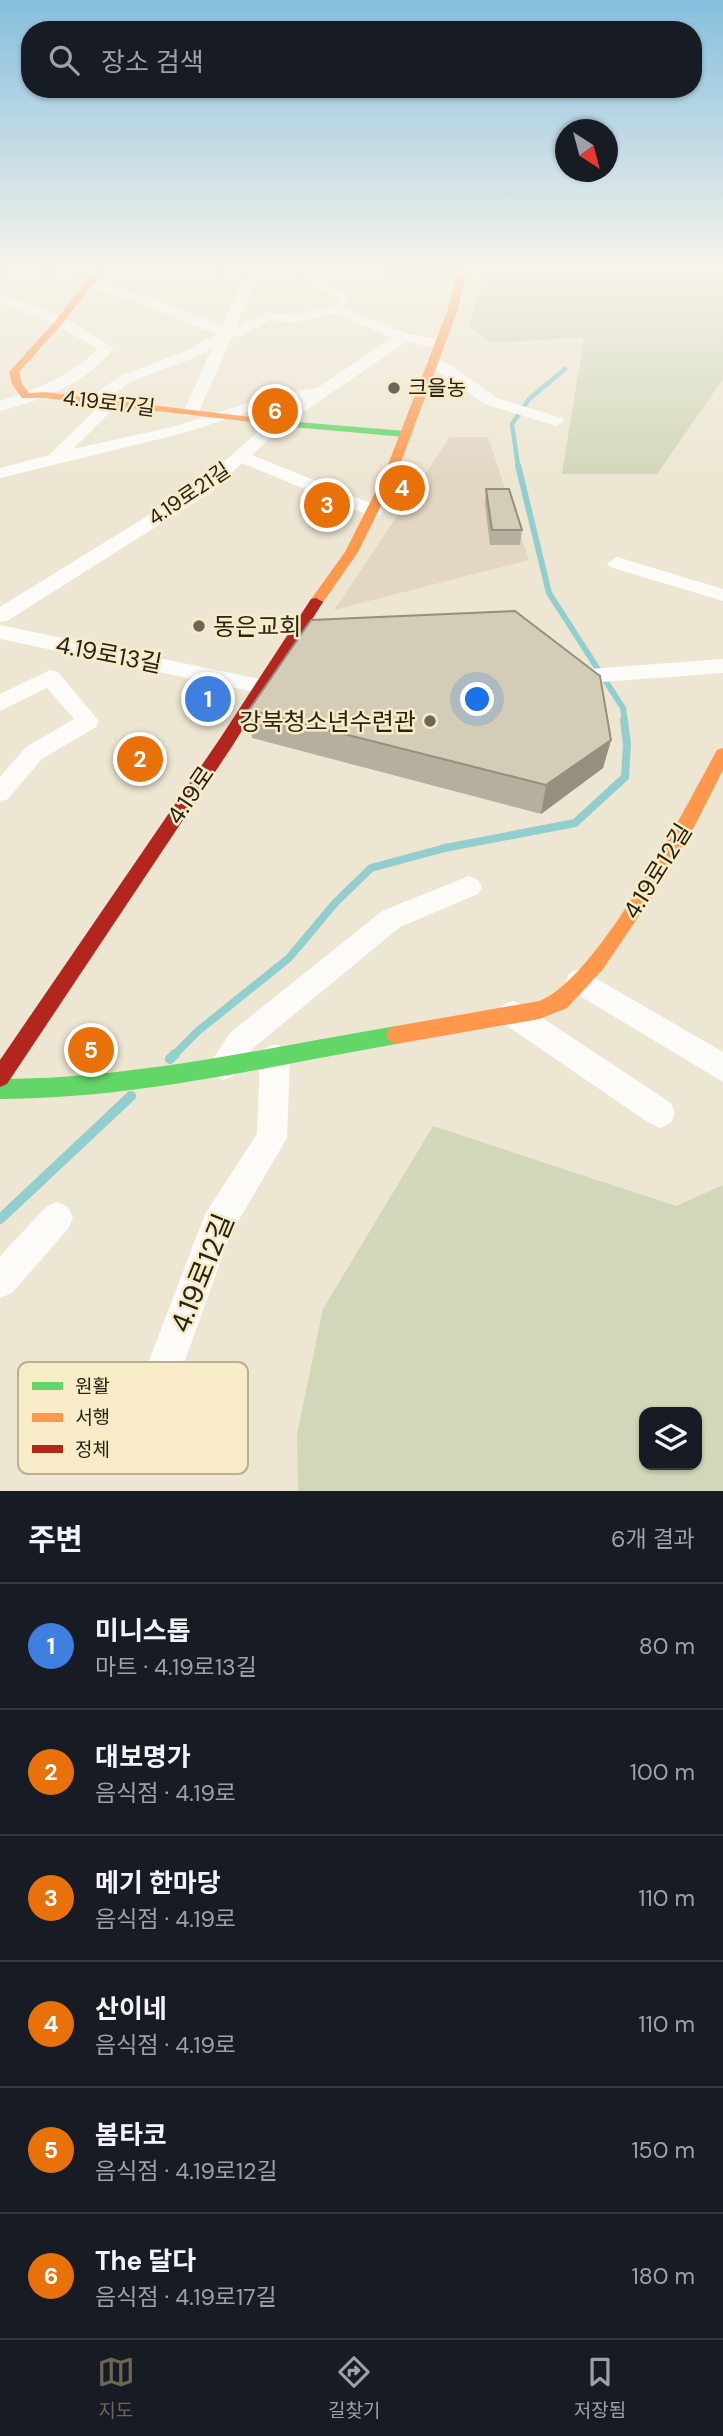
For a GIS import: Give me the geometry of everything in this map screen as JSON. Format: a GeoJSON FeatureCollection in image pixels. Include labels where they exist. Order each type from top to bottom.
{"type":"FeatureCollection","features":[{"type":"Feature","properties":{"kind":"street","name":"4.19로17길"},"geometry":{"type":"LineString","coordinates":[[26,396],[17,384],[14,372],[43,340]]}},
{"type":"Feature","properties":{"kind":"street","name":"4.19로17길"},"geometry":{"type":"LineString","coordinates":[[26,396],[40,393],[81,373],[107,348],[92,340]]}},
{"type":"Feature","properties":{"kind":"street"},"geometry":{"type":"LineString","coordinates":[[57,457],[127,378],[189,355],[216,340]]}},
{"type":"Feature","properties":{"kind":"street"},"geometry":{"type":"LineString","coordinates":[[191,413],[225,340]]}},
{"type":"Feature","properties":{"kind":"street","name":"4.19로21길"},"geometry":{"type":"LineString","coordinates":[[0,616],[205,488],[277,423],[399,340]]}},
{"type":"Feature","properties":{"kind":"street"},"geometry":{"type":"LineString","coordinates":[[416,340],[438,344]]}},
{"type":"Feature","properties":{"kind":"street","name":"4.19로"},"geometry":{"type":"LineString","coordinates":[[0,1077],[351,552],[374,510],[440,340]]}},
{"type":"Feature","properties":{"kind":"street"},"geometry":{"type":"LineString","coordinates":[[432,362],[446,368],[491,401],[556,421]]}},
{"type":"Feature","properties":{"kind":"street","name":"4.19로17길"},"geometry":{"type":"LineString","coordinates":[[219,416],[296,394],[320,393]]}},
{"type":"Feature","properties":{"kind":"street","name":"4.19로17길"},"geometry":{"type":"LineString","coordinates":[[26,396],[45,395],[277,423],[405,434]]}},
{"type":"Feature","properties":{"kind":"street"},"geometry":{"type":"LineString","coordinates":[[0,406],[26,396]]}},
{"type":"Feature","properties":{"kind":"street"},"geometry":{"type":"LineString","coordinates":[[0,473],[57,457],[168,433],[219,416]]}},
{"type":"Feature","properties":{"kind":"street"},"geometry":{"type":"LineString","coordinates":[[242,457],[374,510]]}},
{"type":"Feature","properties":{"kind":"street"},"geometry":{"type":"LineString","coordinates":[[617,563],[723,595]]}},
{"type":"Feature","properties":{"kind":"street","name":"4.19로13길"},"geometry":{"type":"LineString","coordinates":[[0,632],[259,686]]}},
{"type":"Feature","properties":{"kind":"street"},"geometry":{"type":"LineString","coordinates":[[575,677],[723,666]]}},
{"type":"Feature","properties":{"kind":"street"},"geometry":{"type":"LineString","coordinates":[[0,703],[50,677],[88,721],[34,753],[0,793]]}},
{"type":"Feature","properties":{"kind":"street","name":"4.19로12길"},"geometry":{"type":"LineString","coordinates":[[0,1089],[31,1091],[70,1087],[275,1058],[397,1033],[539,1010],[560,1002],[596,963],[641,899],[689,821],[723,754]]}},
{"type":"Feature","properties":{"kind":"street"},"geometry":{"type":"LineString","coordinates":[[222,1066],[241,1041],[391,919],[469,887]]}},
{"type":"Feature","properties":{"kind":"street"},"geometry":{"type":"LineString","coordinates":[[580,981],[723,1068]]}},
{"type":"Feature","properties":{"kind":"street"},"geometry":{"type":"LineString","coordinates":[[513,1014],[660,1113]]}},
{"type":"Feature","properties":{"kind":"street","name":"4.19로12길"},"geometry":{"type":"LineString","coordinates":[[167,1362],[217,1226],[272,1138],[275,1058]]}},
{"type":"Feature","properties":{"kind":"street"},"geometry":{"type":"LineString","coordinates":[[0,1281],[57,1219]]}},
{"type":"Feature","properties":{"kind":"shaded area"},"geometry":{"type":"Polygon","coordinates":[[[450,437],[488,437],[529,560],[334,610],[450,437]]]}},
{"type":"Feature","properties":{"kind":"green space"},"geometry":{"type":"Polygon","coordinates":[[[487,340],[544,340],[492,343],[487,340]]]}},
{"type":"Feature","properties":{"kind":"green space"},"geometry":{"type":"Polygon","coordinates":[[[584,340],[723,340],[723,379],[657,474],[562,474],[584,340]]]}},
{"type":"Feature","properties":{"kind":"green space"},"geometry":{"type":"Polygon","coordinates":[[[433,1126],[676,1206],[723,1185],[723,1491],[298,1491],[297,1434],[323,1309],[433,1126]]]}},
{"type":"Feature","properties":{"kind":"building"},"geometry":{"type":"Polygon","coordinates":[[[486,489],[509,489],[522,530],[492,530],[486,489]]]}},
{"type":"Feature","properties":{"kind":"building","name":"강북청소년수련관"},"geometry":{"type":"Polygon","coordinates":[[[515,611],[600,676],[611,740],[546,785],[249,710],[311,620],[515,611]]]}},
{"type":"Feature","properties":{"kind":"waterway"},"geometry":{"type":"LineString","coordinates":[[518,466],[512,424],[529,399],[565,369]]}},
{"type":"Feature","properties":{"kind":"waterway"},"geometry":{"type":"LineString","coordinates":[[518,465],[549,593],[623,708],[625,722]]}},
{"type":"Feature","properties":{"kind":"waterway"},"geometry":{"type":"LineString","coordinates":[[170,1059],[198,1031],[289,958],[335,903],[371,868],[445,848],[575,823],[625,777],[627,745],[624,720]]}},
{"type":"Feature","properties":{"kind":"waterway"},"geometry":{"type":"LineString","coordinates":[[0,1219],[131,1096]]}},
{"type":"Feature","properties":{"kind":"traffic: fast"},"geometry":{"type":"LineString","coordinates":[[274,423],[405,434]]}},
{"type":"Feature","properties":{"kind":"traffic: fast"},"geometry":{"type":"LineString","coordinates":[[0,1089],[48,1089],[120,1082],[396,1035]]}},
{"type":"Feature","properties":{"kind":"traffic: slow"},"geometry":{"type":"LineString","coordinates":[[43,340],[14,372],[17,384],[26,396],[45,395],[274,423]]}},
{"type":"Feature","properties":{"kind":"traffic: slow"},"geometry":{"type":"LineString","coordinates":[[316,602],[351,552],[390,475],[442,340]]}},
{"type":"Feature","properties":{"kind":"traffic: slow"},"geometry":{"type":"LineString","coordinates":[[396,1035],[539,1010],[560,1002],[596,963],[641,899],[689,820],[723,754]]}},
{"type":"Feature","properties":{"kind":"traffic: jam"},"geometry":{"type":"LineString","coordinates":[[0,1077],[225,744],[316,602]]}},
{"type":"Feature","properties":{"kind":"place","name":"크을농"},"geometry":{"type":"Point","coordinates":[394,388]}},
{"type":"Feature","properties":{"kind":"place","name":"The 달다"},"geometry":{"type":"Point","coordinates":[275,411]}},
{"type":"Feature","properties":{"kind":"place","name":"산이네"},"geometry":{"type":"Point","coordinates":[402,488]}},
{"type":"Feature","properties":{"kind":"place","name":"메기 한마당"},"geometry":{"type":"Point","coordinates":[327,505]}},
{"type":"Feature","properties":{"kind":"place","name":"동은교회"},"geometry":{"type":"Point","coordinates":[199,626]}},
{"type":"Feature","properties":{"kind":"place","name":"미니스톱"},"geometry":{"type":"Point","coordinates":[208,699]}},
{"type":"Feature","properties":{"kind":"place","name":"강북청소년수련관"},"geometry":{"type":"Point","coordinates":[430,721]}},
{"type":"Feature","properties":{"kind":"place","name":"대보명가"},"geometry":{"type":"Point","coordinates":[140,759]}},
{"type":"Feature","properties":{"kind":"place","name":"봄타코"},"geometry":{"type":"Point","coordinates":[91,1050]}}]}
